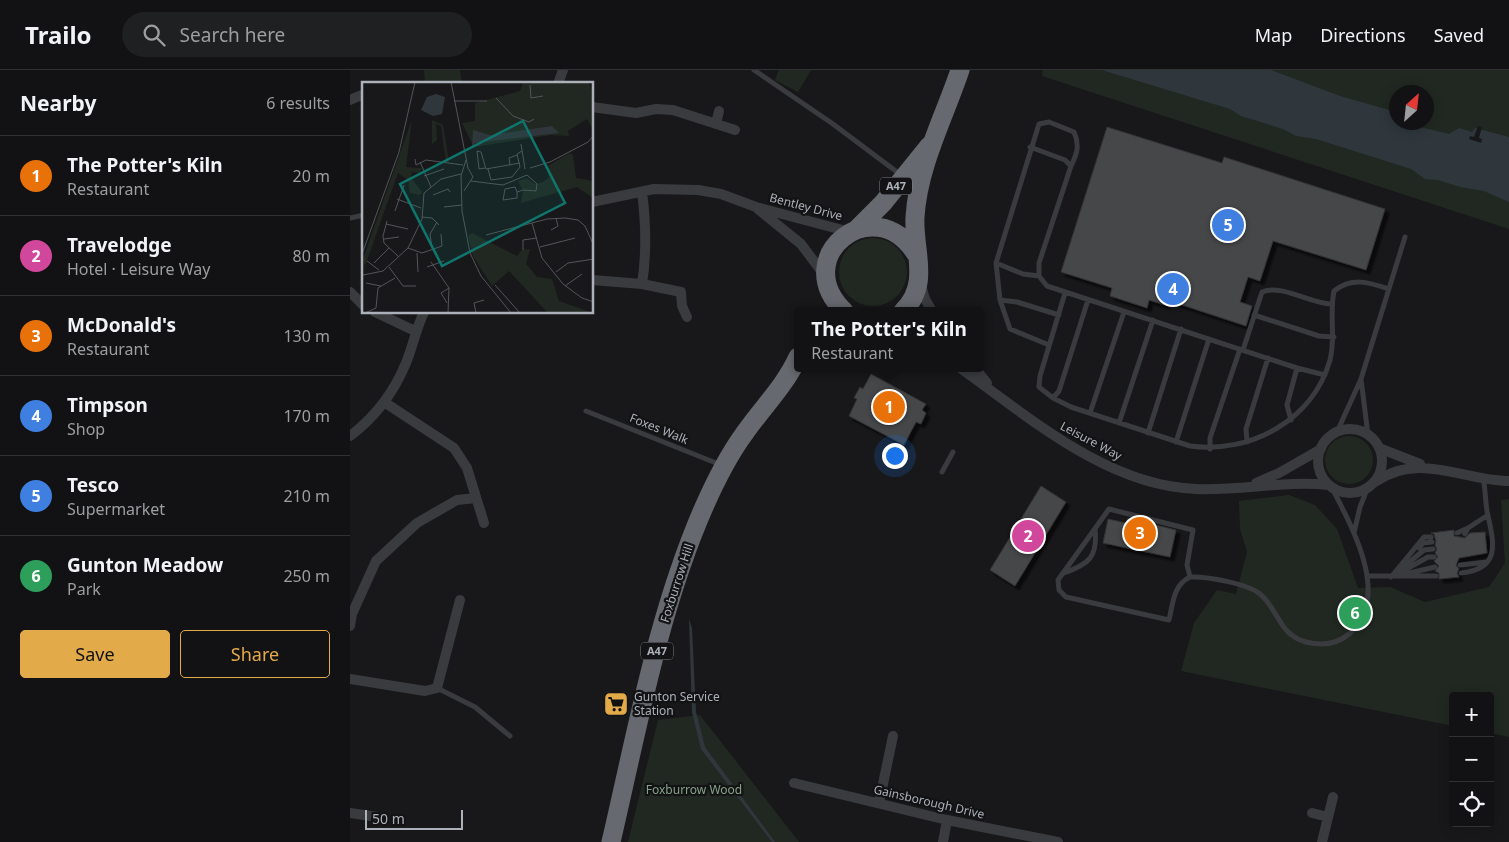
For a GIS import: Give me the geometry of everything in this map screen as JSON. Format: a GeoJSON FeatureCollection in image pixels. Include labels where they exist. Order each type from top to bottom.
{"type":"FeatureCollection","features":[{"type":"Feature","properties":{"kind":"highway","name":"A47"},"geometry":{"type":"LineString","coordinates":[[916,254],[914,234],[916,206],[932,142],[960,70]]}},
{"type":"Feature","properties":{"kind":"highway","name":"A47"},"geometry":{"type":"LineString","coordinates":[[854,230],[883,203],[932,142]]}},
{"type":"Feature","properties":{"kind":"highway"},"geometry":{"type":"LineString","coordinates":[[823,307],[828,257],[833,248],[854,230],[872,226],[888,228],[901,235],[916,254],[920,276],[916,293],[906,307]]}},
{"type":"Feature","properties":{"kind":"highway"},"geometry":{"type":"LineString","coordinates":[[826,282],[835,302],[840,307]]}},
{"type":"Feature","properties":{"kind":"highway","name":"Foxburrow Hill"},"geometry":{"type":"LineString","coordinates":[[611,842],[671,593],[704,507],[724,466],[744,434],[795,372]]}},
{"type":"Feature","properties":{"kind":"street"},"geometry":{"type":"LineString","coordinates":[[559,82],[563,70]]}},
{"type":"Feature","properties":{"kind":"street"},"geometry":{"type":"LineString","coordinates":[[350,100],[362,95]]}},
{"type":"Feature","properties":{"kind":"street"},"geometry":{"type":"LineString","coordinates":[[594,107],[636,113],[656,109],[673,110],[734,130]]}},
{"type":"Feature","properties":{"kind":"street"},"geometry":{"type":"LineString","coordinates":[[716,124],[719,111]]}},
{"type":"Feature","properties":{"kind":"street","name":"Bentley Drive"},"geometry":{"type":"LineString","coordinates":[[594,202],[673,188],[698,190],[721,194],[756,207],[854,230]]}},
{"type":"Feature","properties":{"kind":"street"},"geometry":{"type":"LineString","coordinates":[[642,192],[646,222],[647,255],[642,284]]}},
{"type":"Feature","properties":{"kind":"street","name":"Bentley Drive"},"geometry":{"type":"LineString","coordinates":[[756,207],[801,244],[826,282]]}},
{"type":"Feature","properties":{"kind":"street"},"geometry":{"type":"LineString","coordinates":[[920,276],[922,290],[930,307]]}},
{"type":"Feature","properties":{"kind":"street"},"geometry":{"type":"LineString","coordinates":[[594,280],[642,284],[681,292],[682,306],[688,316]]}},
{"type":"Feature","properties":{"kind":"street"},"geometry":{"type":"LineString","coordinates":[[350,292],[362,304]]}},
{"type":"Feature","properties":{"kind":"street"},"geometry":{"type":"LineString","coordinates":[[379,314],[415,331]]}},
{"type":"Feature","properties":{"kind":"street"},"geometry":{"type":"LineString","coordinates":[[350,436],[384,402],[406,363],[415,331],[423,314]]}},
{"type":"Feature","properties":{"kind":"street","name":"Leisure Way"},"geometry":{"type":"LineString","coordinates":[[966,372],[1045,430],[1113,468],[1158,483],[1196,489],[1302,482],[1331,486],[1347,493],[1370,486],[1386,474],[1408,467],[1429,468],[1495,481],[1509,481]]}},
{"type":"Feature","properties":{"kind":"street","name":"Leisure Way"},"geometry":{"type":"LineString","coordinates":[[978,372],[993,392]]}},
{"type":"Feature","properties":{"kind":"street"},"geometry":{"type":"LineString","coordinates":[[384,402],[454,448],[467,468],[484,523]]}},
{"type":"Feature","properties":{"kind":"street"},"geometry":{"type":"LineString","coordinates":[[1337,432],[1350,429],[1368,435]]}},
{"type":"Feature","properties":{"kind":"street","name":"Leisure Way"},"geometry":{"type":"LineString","coordinates":[[1248,486],[1279,473],[1320,449],[1330,436],[1337,432]]}},
{"type":"Feature","properties":{"kind":"street","name":"Leisure Way"},"geometry":{"type":"LineString","coordinates":[[1368,435],[1379,448],[1429,468]]}},
{"type":"Feature","properties":{"kind":"street"},"geometry":{"type":"LineString","coordinates":[[1370,486],[1380,471],[1381,455],[1379,448]]}},
{"type":"Feature","properties":{"kind":"street"},"geometry":{"type":"LineString","coordinates":[[1320,449],[1318,456],[1320,472],[1331,486]]}},
{"type":"Feature","properties":{"kind":"street"},"geometry":{"type":"LineString","coordinates":[[350,626],[352,614],[376,561],[417,524],[457,500],[476,498]]}},
{"type":"Feature","properties":{"kind":"street"},"geometry":{"type":"LineString","coordinates":[[350,679],[425,691],[437,688],[460,600]]}},
{"type":"Feature","properties":{"kind":"street"},"geometry":{"type":"LineString","coordinates":[[879,803],[893,736]]}},
{"type":"Feature","properties":{"kind":"street","name":"Gainsborough Drive"},"geometry":{"type":"LineString","coordinates":[[794,783],[947,820],[1058,842]]}},
{"type":"Feature","properties":{"kind":"street"},"geometry":{"type":"LineString","coordinates":[[1322,842],[1333,797]]}},
{"type":"Feature","properties":{"kind":"street"},"geometry":{"type":"LineString","coordinates":[[350,813],[378,817]]}},
{"type":"Feature","properties":{"kind":"street"},"geometry":{"type":"LineString","coordinates":[[1312,813],[1328,817]]}},
{"type":"Feature","properties":{"kind":"street"},"geometry":{"type":"LineString","coordinates":[[943,842],[947,820]]}},
{"type":"Feature","properties":{"kind":"lane"},"geometry":{"type":"LineString","coordinates":[[754,70],[833,124],[904,177]]}},
{"type":"Feature","properties":{"kind":"lane"},"geometry":{"type":"LineString","coordinates":[[1049,345],[1010,329],[1000,300],[996,263],[1030,147],[1039,124],[1049,122],[1064,126],[1074,132],[1078,140],[1077,154],[1071,166],[1039,263],[1039,276],[1047,286],[1298,368],[1325,375]]}},
{"type":"Feature","properties":{"kind":"lane"},"geometry":{"type":"LineString","coordinates":[[1030,147],[1064,160],[1071,166]]}},
{"type":"Feature","properties":{"kind":"lane"},"geometry":{"type":"LineString","coordinates":[[1337,432],[1361,379],[1405,237]]}},
{"type":"Feature","properties":{"kind":"lane"},"geometry":{"type":"LineString","coordinates":[[996,263],[1023,274],[1039,276]]}},
{"type":"Feature","properties":{"kind":"lane"},"geometry":{"type":"LineString","coordinates":[[1065,293],[1040,376],[1039,386],[1053,398],[1090,413],[1176,442],[1210,449],[1247,442],[1291,420],[1321,385],[1334,337],[1331,304],[1334,291],[1343,284],[1355,281],[1389,289]]}},
{"type":"Feature","properties":{"kind":"lane"},"geometry":{"type":"LineString","coordinates":[[1210,449],[1210,438],[1262,292],[1270,289],[1320,304],[1331,304]]}},
{"type":"Feature","properties":{"kind":"lane"},"geometry":{"type":"LineString","coordinates":[[1000,300],[1018,302],[1059,315]]}},
{"type":"Feature","properties":{"kind":"lane"},"geometry":{"type":"LineString","coordinates":[[1053,398],[1060,390],[1088,300]]}},
{"type":"Feature","properties":{"kind":"lane"},"geometry":{"type":"LineString","coordinates":[[1090,413],[1124,312]]}},
{"type":"Feature","properties":{"kind":"lane"},"geometry":{"type":"LineString","coordinates":[[1254,315],[1319,336],[1334,337]]}},
{"type":"Feature","properties":{"kind":"lane"},"geometry":{"type":"LineString","coordinates":[[1119,423],[1153,320]]}},
{"type":"Feature","properties":{"kind":"lane"},"geometry":{"type":"LineString","coordinates":[[1148,433],[1181,329]]}},
{"type":"Feature","properties":{"kind":"lane"},"geometry":{"type":"LineString","coordinates":[[1176,442],[1209,339]]}},
{"type":"Feature","properties":{"kind":"lane"},"geometry":{"type":"LineString","coordinates":[[1247,442],[1246,429],[1268,358]]}},
{"type":"Feature","properties":{"kind":"lane"},"geometry":{"type":"LineString","coordinates":[[1291,420],[1287,405],[1298,368]]}},
{"type":"Feature","properties":{"kind":"lane"},"geometry":{"type":"LineString","coordinates":[[1361,379],[1368,435]]}},
{"type":"Feature","properties":{"kind":"lane","name":"Foxes Walk"},"geometry":{"type":"LineString","coordinates":[[586,411],[724,466]]}},
{"type":"Feature","properties":{"kind":"lane"},"geometry":{"type":"LineString","coordinates":[[942,472],[953,452]]}},
{"type":"Feature","properties":{"kind":"lane"},"geometry":{"type":"LineString","coordinates":[[1460,573],[1479,569],[1488,562],[1493,553],[1492,530],[1482,477]]}},
{"type":"Feature","properties":{"kind":"lane"},"geometry":{"type":"LineString","coordinates":[[1190,577],[1187,565],[1194,533],[1191,528],[1109,509],[1058,580],[1059,590],[1066,597],[1168,620],[1176,590],[1184,580],[1190,577],[1245,586],[1260,594],[1289,634],[1306,642],[1325,645],[1341,640],[1356,628],[1366,612],[1369,594],[1367,576],[1354,534],[1331,486]]}},
{"type":"Feature","properties":{"kind":"lane"},"geometry":{"type":"LineString","coordinates":[[1354,534],[1360,507],[1370,486]]}},
{"type":"Feature","properties":{"kind":"lane"},"geometry":{"type":"LineString","coordinates":[[1457,533],[1467,531],[1488,514]]}},
{"type":"Feature","properties":{"kind":"lane"},"geometry":{"type":"LineString","coordinates":[[1064,573],[1084,566],[1097,546],[1095,529]]}},
{"type":"Feature","properties":{"kind":"lane"},"geometry":{"type":"LineString","coordinates":[[1391,577],[1423,543],[1432,540]]}},
{"type":"Feature","properties":{"kind":"lane"},"geometry":{"type":"LineString","coordinates":[[1391,577],[1424,550],[1433,549]]}},
{"type":"Feature","properties":{"kind":"lane"},"geometry":{"type":"LineString","coordinates":[[1391,577],[1428,557],[1434,557]]}},
{"type":"Feature","properties":{"kind":"lane"},"geometry":{"type":"LineString","coordinates":[[1467,558],[1472,564]]}},
{"type":"Feature","properties":{"kind":"lane"},"geometry":{"type":"LineString","coordinates":[[1460,565],[1488,562]]}},
{"type":"Feature","properties":{"kind":"lane"},"geometry":{"type":"LineString","coordinates":[[1391,577],[1435,567]]}},
{"type":"Feature","properties":{"kind":"lane"},"geometry":{"type":"LineString","coordinates":[[1367,576],[1436,576]]}},
{"type":"Feature","properties":{"kind":"lane"},"geometry":{"type":"LineString","coordinates":[[437,688],[475,706],[510,736]]}},
{"type":"Feature","properties":{"kind":"green space"},"geometry":{"type":"Polygon","coordinates":[[[424,70],[460,70],[462,82],[425,82],[424,70]]]}},
{"type":"Feature","properties":{"kind":"green space"},"geometry":{"type":"Polygon","coordinates":[[[779,70],[811,70],[798,92],[775,80],[779,70]]]}},
{"type":"Feature","properties":{"kind":"green space"},"geometry":{"type":"Polygon","coordinates":[[[1043,70],[1509,70],[1509,229],[1042,76],[1043,70]]]}},
{"type":"Feature","properties":{"kind":"green space"},"geometry":{"type":"Polygon","coordinates":[[[866,238],[880,238],[892,243],[902,253],[907,265],[907,279],[902,291],[892,301],[880,306],[866,306],[854,301],[844,291],[839,279],[839,265],[844,253],[854,243],[866,238]]]}},
{"type":"Feature","properties":{"kind":"green space"},"geometry":{"type":"Polygon","coordinates":[[[1349,436],[1358,438],[1366,443],[1371,451],[1373,460],[1371,469],[1366,477],[1358,482],[1349,484],[1340,482],[1332,477],[1327,469],[1325,460],[1327,451],[1332,443],[1340,438],[1349,436]]]}},
{"type":"Feature","properties":{"kind":"green space"},"geometry":{"type":"Polygon","coordinates":[[[1289,495],[1315,505],[1337,529],[1358,588],[1390,587],[1425,602],[1489,587],[1505,563],[1501,500],[1509,499],[1509,737],[1494,734],[1494,692],[1449,692],[1449,725],[1181,671],[1194,623],[1217,590],[1236,594],[1247,552],[1240,529],[1239,501],[1289,495]]]}},
{"type":"Feature","properties":{"kind":"green space","name":"Foxburrow Wood"},"geometry":{"type":"Polygon","coordinates":[[[700,715],[799,842],[628,842],[658,720],[700,715]]]}},
{"type":"Feature","properties":{"kind":"shaded area"},"geometry":{"type":"Polygon","coordinates":[[[1102,70],[1271,70],[1340,96],[1389,110],[1389,130],[1432,130],[1449,134],[1459,128],[1472,132],[1475,128],[1509,137],[1509,202],[1484,191],[1460,187],[1438,180],[1425,179],[1411,169],[1316,139],[1296,136],[1283,129],[1241,116],[1230,109],[1102,70]]]}},
{"type":"Feature","properties":{"kind":"shaded area"},"geometry":{"type":"Polygon","coordinates":[[[689,619],[692,628],[696,712],[705,747],[775,842],[772,842],[701,749],[692,712],[689,619]]]}},
{"type":"Feature","properties":{"kind":"pier"},"geometry":{"type":"Polygon","coordinates":[[[1478,126],[1482,127],[1479,138],[1482,139],[1481,143],[1469,139],[1470,136],[1474,137],[1478,126]]]}},
{"type":"Feature","properties":{"kind":"building"},"geometry":{"type":"Polygon","coordinates":[[[1107,127],[1222,163],[1224,157],[1385,209],[1366,270],[1273,241],[1260,281],[1248,277],[1240,302],[1252,306],[1246,326],[1167,300],[1165,305],[1149,300],[1147,308],[1110,296],[1112,288],[1061,272],[1107,127]]]}},
{"type":"Feature","properties":{"kind":"building"},"geometry":{"type":"Polygon","coordinates":[[[871,374],[926,404],[922,410],[926,413],[921,424],[916,422],[904,445],[849,416],[857,399],[854,398],[860,387],[863,389],[871,374]]]}},
{"type":"Feature","properties":{"kind":"building"},"geometry":{"type":"Polygon","coordinates":[[[1041,486],[1066,502],[1015,586],[990,570],[1041,486]]]}},
{"type":"Feature","properties":{"kind":"building"},"geometry":{"type":"Polygon","coordinates":[[[1128,518],[1176,530],[1170,557],[1103,543],[1108,519],[1126,523],[1128,518]]]}},
{"type":"Feature","properties":{"kind":"building"},"geometry":{"type":"Polygon","coordinates":[[[1454,530],[1454,536],[1465,538],[1470,533],[1485,532],[1487,553],[1459,558],[1456,565],[1459,569],[1457,573],[1459,577],[1439,579],[1439,573],[1435,571],[1439,566],[1434,561],[1438,557],[1435,553],[1437,549],[1436,541],[1434,534],[1431,533],[1454,530]]]}},
{"type":"Feature","properties":{"kind":"place","name":"Tesco"},"geometry":{"type":"Point","coordinates":[1228,225]}},
{"type":"Feature","properties":{"kind":"place","name":"Timpson"},"geometry":{"type":"Point","coordinates":[1173,289]}},
{"type":"Feature","properties":{"kind":"place","name":"The Potter's Kiln"},"geometry":{"type":"Point","coordinates":[889,407]}},
{"type":"Feature","properties":{"kind":"place","name":"McDonald's"},"geometry":{"type":"Point","coordinates":[1140,533]}},
{"type":"Feature","properties":{"kind":"place","name":"Travelodge"},"geometry":{"type":"Point","coordinates":[1028,536]}},
{"type":"Feature","properties":{"kind":"place","name":"Gunton Meadow"},"geometry":{"type":"Point","coordinates":[1355,613]}},
{"type":"Feature","properties":{"kind":"place","name":"Gunton Service Station"},"geometry":{"type":"Point","coordinates":[616,704]}}]}
